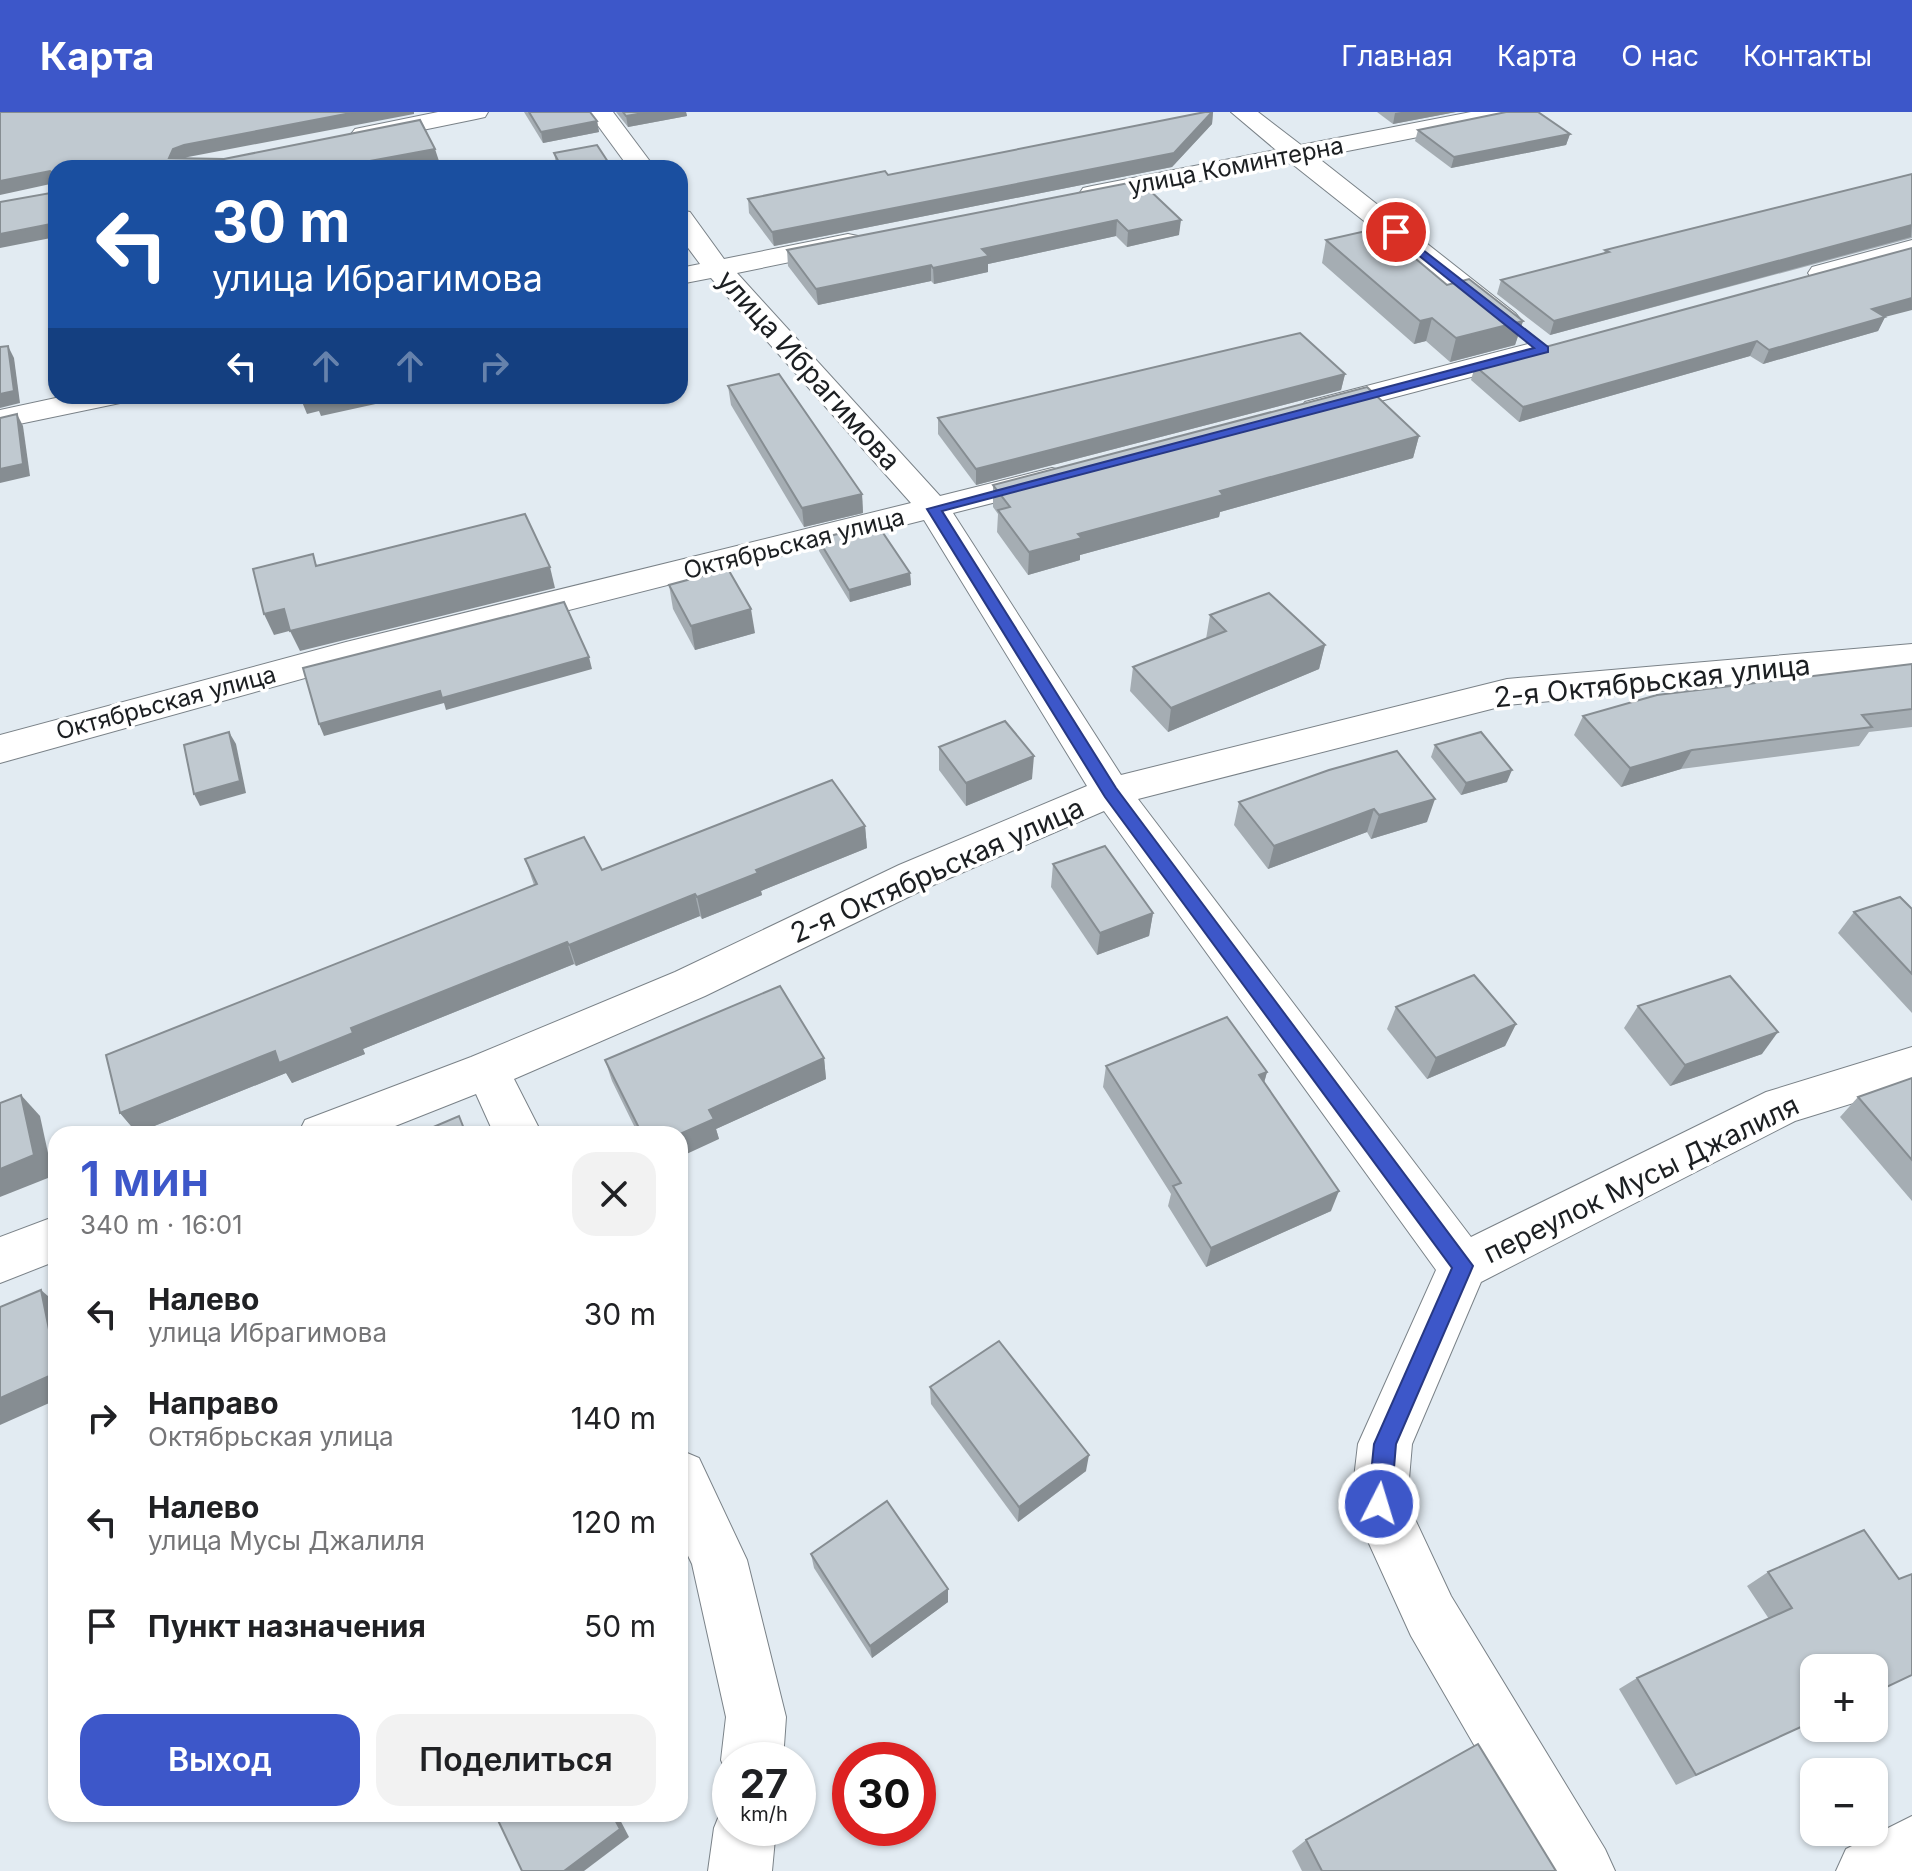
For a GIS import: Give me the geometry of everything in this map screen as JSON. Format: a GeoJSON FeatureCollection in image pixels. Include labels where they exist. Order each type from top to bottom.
{"type":"FeatureCollection","features":[{"type":"Feature","properties":{"kind":"street"},"geometry":{"type":"LineString","coordinates":[[340,139],[476,112]]}},
{"type":"Feature","properties":{"kind":"street"},"geometry":{"type":"LineString","coordinates":[[600,112],[636,160]]}},
{"type":"Feature","properties":{"kind":"street"},"geometry":{"type":"LineString","coordinates":[[1243,112],[1551,347],[1285,417]]}},
{"type":"Feature","properties":{"kind":"street","name":"улица Коминтерна"},"geometry":{"type":"LineString","coordinates":[[1062,200],[1509,112]]}},
{"type":"Feature","properties":{"kind":"street","name":"улица Ибрагимова"},"geometry":{"type":"LineString","coordinates":[[688,229],[717,268],[934,509],[1111,792],[1463,1266]]}},
{"type":"Feature","properties":{"kind":"street"},"geometry":{"type":"LineString","coordinates":[[688,274],[874,237]]}},
{"type":"Feature","properties":{"kind":"street"},"geometry":{"type":"LineString","coordinates":[[1789,282],[1912,248]]}},
{"type":"Feature","properties":{"kind":"street"},"geometry":{"type":"LineString","coordinates":[[0,419],[71,404]]}},
{"type":"Feature","properties":{"kind":"street","name":"Октябрьская улица"},"geometry":{"type":"LineString","coordinates":[[0,749],[346,654],[1087,469]]}},
{"type":"Feature","properties":{"kind":"street","name":"2-я Октябрьская улица"},"geometry":{"type":"LineString","coordinates":[[343,1126],[487,1070],[690,984],[914,876],[1111,792],[1507,692],[1912,656]]}},
{"type":"Feature","properties":{"kind":"street","name":"переулок Мусы Джалиля"},"geometry":{"type":"LineString","coordinates":[[1463,1266],[1782,1106],[1912,1066]]}},
{"type":"Feature","properties":{"kind":"street"},"geometry":{"type":"LineString","coordinates":[[487,1070],[514,1126]]}},
{"type":"Feature","properties":{"kind":"street"},"geometry":{"type":"LineString","coordinates":[[0,1260],[48,1241]]}},
{"type":"Feature","properties":{"kind":"street"},"geometry":{"type":"LineString","coordinates":[[1463,1266],[1385,1444],[1379,1504],[1431,1616],[1583,1871]]}},
{"type":"Feature","properties":{"kind":"street"},"geometry":{"type":"LineString","coordinates":[[688,1494],[719,1560],[756,1717],[754,1742]]}},
{"type":"Feature","properties":{"kind":"street"},"geometry":{"type":"LineString","coordinates":[[740,1871],[743,1846]]}},
{"type":"Feature","properties":{"kind":"street"},"geometry":{"type":"LineString","coordinates":[[1868,1871],[1912,1847]]}},
{"type":"Feature","properties":{"kind":"building"},"geometry":{"type":"Polygon","coordinates":[[[0,112],[356,112],[184,145],[173,149],[169,158],[224,159],[420,120],[435,149],[375,160],[48,160],[48,171],[0,181],[0,112]]]}},
{"type":"Feature","properties":{"kind":"building"},"geometry":{"type":"Polygon","coordinates":[[[529,112],[590,112],[597,121],[541,132],[529,112]]]}},
{"type":"Feature","properties":{"kind":"building"},"geometry":{"type":"Polygon","coordinates":[[[623,112],[649,112],[626,116],[623,112]]]}},
{"type":"Feature","properties":{"kind":"building"},"geometry":{"type":"Polygon","coordinates":[[[1212,112],[1174,153],[772,232],[748,199],[885,171],[888,175],[1212,112]]]}},
{"type":"Feature","properties":{"kind":"building"},"geometry":{"type":"Polygon","coordinates":[[[1506,112],[1538,112],[1570,134],[1454,157],[1418,130],[1506,112]]]}},
{"type":"Feature","properties":{"kind":"building"},"geometry":{"type":"Polygon","coordinates":[[[597,145],[607,160],[558,160],[554,153],[597,145]]]}},
{"type":"Feature","properties":{"kind":"building"},"geometry":{"type":"Polygon","coordinates":[[[1912,174],[1912,225],[1554,321],[1501,280],[1609,252],[1605,250],[1912,174]]]}},
{"type":"Feature","properties":{"kind":"building"},"geometry":{"type":"Polygon","coordinates":[[[1149,179],[1144,185],[1181,220],[1128,231],[1117,220],[982,249],[989,256],[816,289],[787,250],[1149,179]]]}},
{"type":"Feature","properties":{"kind":"building"},"geometry":{"type":"Polygon","coordinates":[[[48,194],[48,225],[0,234],[0,202],[48,194]]]}},
{"type":"Feature","properties":{"kind":"building"},"geometry":{"type":"Polygon","coordinates":[[[1379,228],[1447,285],[1469,279],[1523,321],[1456,338],[1432,318],[1420,321],[1326,240],[1379,228]]]}},
{"type":"Feature","properties":{"kind":"building"},"geometry":{"type":"Polygon","coordinates":[[[1912,248],[1912,298],[1872,309],[1885,317],[1769,350],[1757,341],[1523,407],[1475,366],[1912,248]]]}},
{"type":"Feature","properties":{"kind":"building"},"geometry":{"type":"Polygon","coordinates":[[[1300,333],[1345,374],[976,469],[938,418],[1300,333]]]}},
{"type":"Feature","properties":{"kind":"building"},"geometry":{"type":"Polygon","coordinates":[[[8,346],[14,391],[0,394],[0,347],[8,346]]]}},
{"type":"Feature","properties":{"kind":"building"},"geometry":{"type":"Polygon","coordinates":[[[779,374],[862,494],[802,508],[728,386],[779,374]]]}},
{"type":"Feature","properties":{"kind":"building"},"geometry":{"type":"Polygon","coordinates":[[[1367,387],[1419,436],[1220,491],[1223,495],[1078,534],[1082,538],[1029,552],[998,510],[1010,507],[993,485],[1367,387]]]}},
{"type":"Feature","properties":{"kind":"building"},"geometry":{"type":"Polygon","coordinates":[[[17,414],[23,464],[0,469],[0,418],[17,414]]]}},
{"type":"Feature","properties":{"kind":"building"},"geometry":{"type":"Polygon","coordinates":[[[525,514],[550,567],[290,631],[284,609],[264,614],[253,569],[313,554],[316,566],[525,514]]]}},
{"type":"Feature","properties":{"kind":"building"},"geometry":{"type":"Polygon","coordinates":[[[877,524],[910,573],[849,590],[818,539],[877,524]]]}},
{"type":"Feature","properties":{"kind":"building"},"geometry":{"type":"Polygon","coordinates":[[[728,569],[751,609],[691,626],[669,585],[728,569]]]}},
{"type":"Feature","properties":{"kind":"building"},"geometry":{"type":"Polygon","coordinates":[[[1269,593],[1325,645],[1171,708],[1133,667],[1226,631],[1210,615],[1269,593]]]}},
{"type":"Feature","properties":{"kind":"building"},"geometry":{"type":"Polygon","coordinates":[[[564,602],[589,657],[442,698],[440,691],[319,724],[303,668],[564,602]]]}},
{"type":"Feature","properties":{"kind":"building"},"geometry":{"type":"Polygon","coordinates":[[[1912,664],[1912,709],[1862,715],[1872,727],[1692,750],[1630,768],[1583,716],[1657,695],[1912,664]]]}},
{"type":"Feature","properties":{"kind":"building"},"geometry":{"type":"Polygon","coordinates":[[[1005,721],[1034,756],[966,783],[939,747],[1005,721]]]}},
{"type":"Feature","properties":{"kind":"building"},"geometry":{"type":"Polygon","coordinates":[[[229,732],[240,781],[194,794],[184,745],[229,732]]]}},
{"type":"Feature","properties":{"kind":"building"},"geometry":{"type":"Polygon","coordinates":[[[1481,732],[1512,770],[1466,783],[1435,745],[1481,732]]]}},
{"type":"Feature","properties":{"kind":"building"},"geometry":{"type":"Polygon","coordinates":[[[1397,751],[1435,799],[1379,815],[1374,809],[1274,846],[1239,802],[1329,770],[1397,751]]]}},
{"type":"Feature","properties":{"kind":"building"},"geometry":{"type":"Polygon","coordinates":[[[832,780],[865,826],[697,897],[695,894],[569,945],[567,942],[351,1028],[353,1033],[279,1063],[275,1051],[120,1113],[106,1055],[537,884],[525,859],[584,837],[602,870],[832,780]]]}},
{"type":"Feature","properties":{"kind":"building"},"geometry":{"type":"Polygon","coordinates":[[[1105,846],[1153,913],[1100,933],[1053,864],[1105,846]]]}},
{"type":"Feature","properties":{"kind":"building"},"geometry":{"type":"Polygon","coordinates":[[[1900,897],[1912,909],[1912,974],[1854,912],[1900,897]]]}},
{"type":"Feature","properties":{"kind":"building"},"geometry":{"type":"Polygon","coordinates":[[[1474,975],[1516,1024],[1436,1058],[1396,1007],[1474,975]]]}},
{"type":"Feature","properties":{"kind":"building"},"geometry":{"type":"Polygon","coordinates":[[[1730,976],[1778,1032],[1685,1065],[1638,1006],[1730,976]]]}},
{"type":"Feature","properties":{"kind":"building"},"geometry":{"type":"Polygon","coordinates":[[[780,986],[824,1058],[709,1110],[714,1119],[688,1130],[688,1126],[638,1126],[605,1060],[780,986]]]}},
{"type":"Feature","properties":{"kind":"building"},"geometry":{"type":"Polygon","coordinates":[[[1227,1017],[1267,1072],[1259,1075],[1339,1191],[1211,1248],[1173,1186],[1181,1183],[1106,1066],[1227,1017]]]}},
{"type":"Feature","properties":{"kind":"building"},"geometry":{"type":"Polygon","coordinates":[[[1912,1078],[1912,1160],[1858,1097],[1912,1078]]]}},
{"type":"Feature","properties":{"kind":"building"},"geometry":{"type":"Polygon","coordinates":[[[21,1095],[34,1155],[0,1169],[0,1103],[21,1095]]]}},
{"type":"Feature","properties":{"kind":"building"},"geometry":{"type":"Polygon","coordinates":[[[459,1116],[463,1126],[436,1126],[459,1116]]]}},
{"type":"Feature","properties":{"kind":"building"},"geometry":{"type":"Polygon","coordinates":[[[41,1290],[48,1325],[48,1377],[0,1398],[0,1307],[41,1290]]]}},
{"type":"Feature","properties":{"kind":"building"},"geometry":{"type":"Polygon","coordinates":[[[999,1341],[1089,1455],[1019,1507],[930,1387],[999,1341]]]}},
{"type":"Feature","properties":{"kind":"building"},"geometry":{"type":"Polygon","coordinates":[[[887,1501],[948,1589],[870,1646],[811,1554],[887,1501]]]}},
{"type":"Feature","properties":{"kind":"building"},"geometry":{"type":"Polygon","coordinates":[[[1864,1530],[1899,1579],[1912,1574],[1912,1675],[1888,1686],[1888,1654],[1800,1654],[1800,1727],[1696,1775],[1637,1678],[1792,1608],[1768,1572],[1864,1530]]]}},
{"type":"Feature","properties":{"kind":"building"},"geometry":{"type":"Polygon","coordinates":[[[1478,1744],[1556,1871],[1322,1871],[1306,1840],[1478,1744]]]}},
{"type":"Feature","properties":{"kind":"building"},"geometry":{"type":"Polygon","coordinates":[[[499,1822],[616,1822],[620,1829],[564,1871],[522,1871],[499,1822]]]}},
{"type":"Feature","properties":{"kind":"route"},"geometry":{"type":"LineString","coordinates":[[1379,1504],[1385,1444],[1463,1266],[1111,792],[934,509],[1544,349],[1396,232]]}}]}
